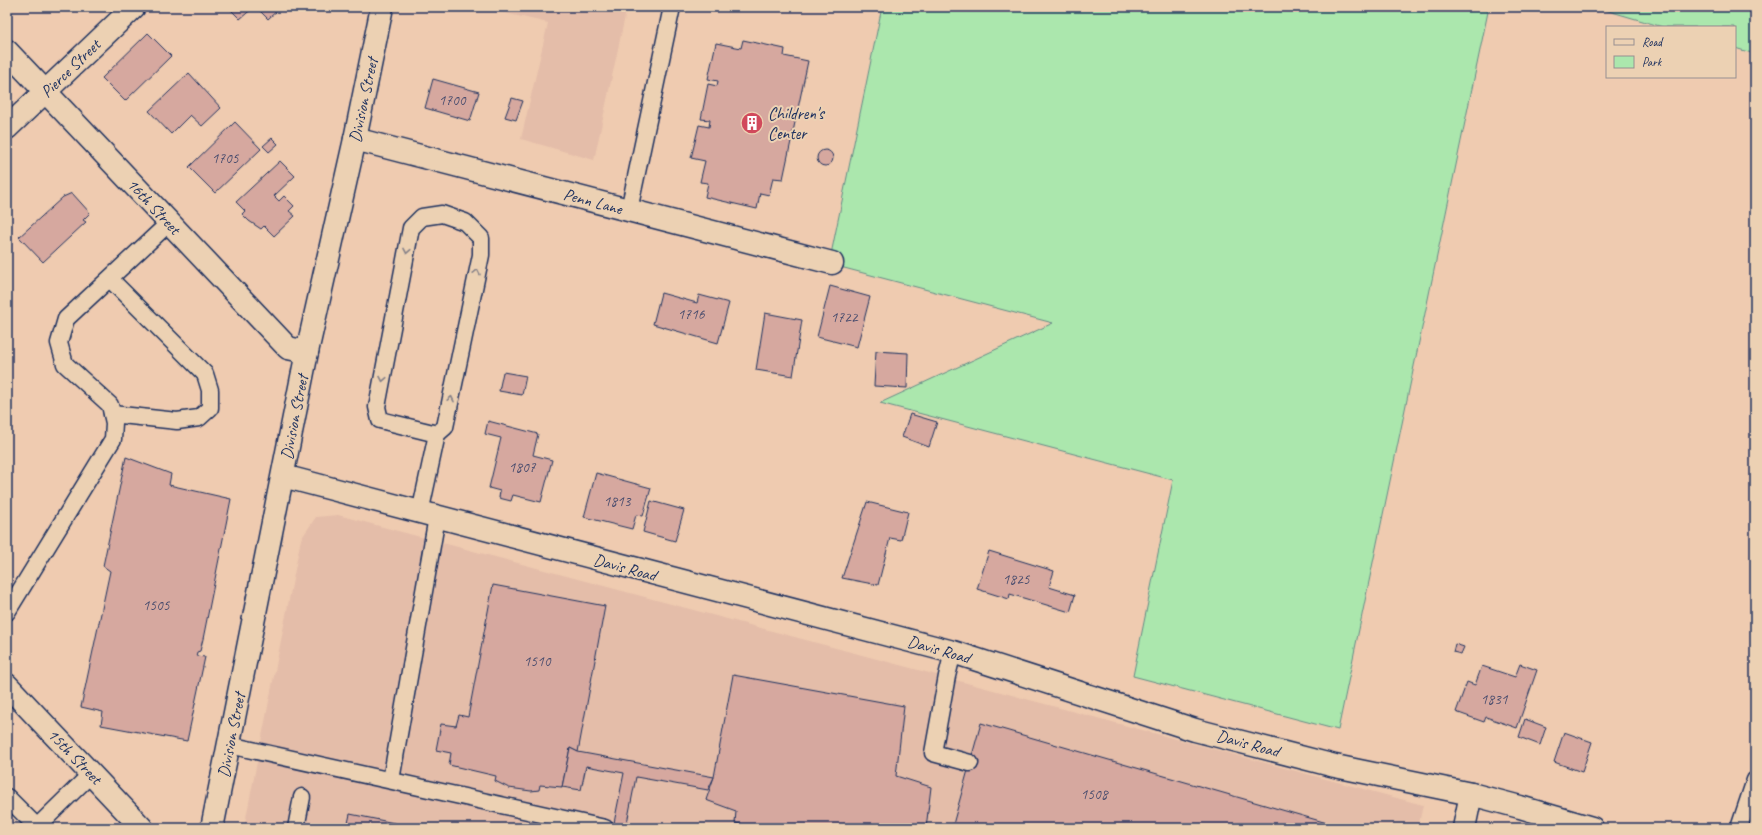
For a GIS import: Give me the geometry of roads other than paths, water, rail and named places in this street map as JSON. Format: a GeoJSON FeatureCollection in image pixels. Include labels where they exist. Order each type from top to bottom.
{"type":"FeatureCollection","features":[{"type":"Feature","properties":{"kind":"street","name":"Pierce Street"},"geometry":{"type":"LineString","coordinates":[[7,128],[134,7]]}},
{"type":"Feature","properties":{"kind":"street","name":"Division Street"},"geometry":{"type":"LineString","coordinates":[[212,828],[307,352],[355,139],[382,7]]}},
{"type":"Feature","properties":{"kind":"street","name":"16th Street"},"geometry":{"type":"LineString","coordinates":[[7,51],[288,348],[307,352]]}},
{"type":"Feature","properties":{"kind":"street","name":"Penn Lane"},"geometry":{"type":"LineString","coordinates":[[355,139],[832,263]]}},
{"type":"Feature","properties":{"kind":"street","name":"Davis Road"},"geometry":{"type":"LineString","coordinates":[[283,476],[954,652],[1195,730],[1335,766],[1471,794],[1520,806],[1592,828]]}},
{"type":"Feature","properties":{"kind":"street","name":"15th Street"},"geometry":{"type":"LineString","coordinates":[[7,685],[142,828]]}},
{"type":"Feature","properties":{"kind":"street"},"geometry":{"type":"LineString","coordinates":[[1464,828],[1471,794]]}},
{"type":"Feature","properties":{"kind":"lane"},"geometry":{"type":"LineString","coordinates":[[629,210],[672,7]]}},
{"type":"Feature","properties":{"kind":"lane"},"geometry":{"type":"LineString","coordinates":[[391,780],[428,515],[437,434],[445,426],[481,255],[481,238],[465,222],[442,214],[422,217],[411,228],[377,407],[380,420],[437,434]]}},
{"type":"Feature","properties":{"kind":"lane"},"geometry":{"type":"LineString","coordinates":[[7,612],[113,439],[114,423],[110,406],[64,364],[59,343],[66,320],[170,222]]}},
{"type":"Feature","properties":{"kind":"lane"},"geometry":{"type":"LineString","coordinates":[[110,279],[205,374],[210,390],[210,408],[199,418],[177,421],[112,414]]}},
{"type":"Feature","properties":{"kind":"lane"},"geometry":{"type":"LineString","coordinates":[[954,652],[947,676],[933,753],[970,763]]}},
{"type":"Feature","properties":{"kind":"lane"},"geometry":{"type":"LineString","coordinates":[[229,745],[604,828]]}},
{"type":"Feature","properties":{"kind":"lane"},"geometry":{"type":"LineString","coordinates":[[7,797],[38,828],[91,774]]}},
{"type":"Feature","properties":{"kind":"lane"},"geometry":{"type":"LineString","coordinates":[[1739,828],[1755,780]]}},
{"type":"Feature","properties":{"kind":"lane"},"geometry":{"type":"LineString","coordinates":[[296,828],[302,797]]}},
{"type":"Feature","properties":{"kind":"place","name":"Children's Center"},"geometry":{"type":"Point","coordinates":[752,123]}}]}
